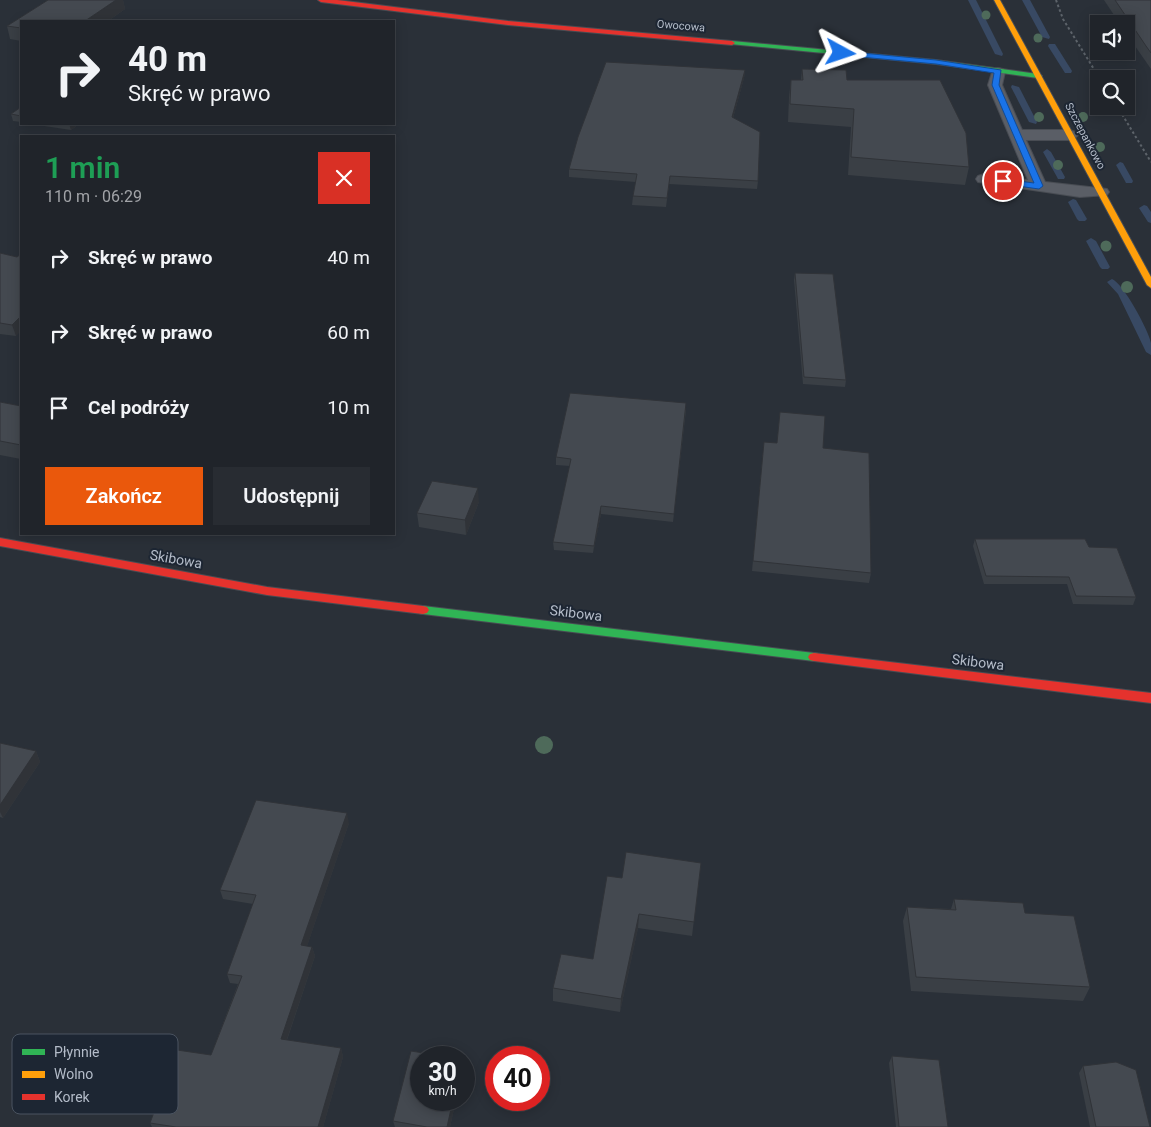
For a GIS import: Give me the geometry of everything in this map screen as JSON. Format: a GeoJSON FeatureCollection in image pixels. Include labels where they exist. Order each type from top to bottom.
{"type":"FeatureCollection","features":[{"type":"Feature","properties":{"kind":"street","name":"Owocowa"},"geometry":{"type":"LineString","coordinates":[[321,0],[508,23],[936,62],[1038,76]]}},
{"type":"Feature","properties":{"kind":"street","name":"Szczepankowo"},"geometry":{"type":"LineString","coordinates":[[997,0],[1151,285]]}},
{"type":"Feature","properties":{"kind":"street","name":"Skibowa"},"geometry":{"type":"LineString","coordinates":[[0,542],[267,591],[1151,698]]}},
{"type":"Feature","properties":{"kind":"lane"},"geometry":{"type":"LineString","coordinates":[[998,72],[995,85],[1039,186]]}},
{"type":"Feature","properties":{"kind":"lane"},"geometry":{"type":"LineString","coordinates":[[1017,135],[1070,135]]}},
{"type":"Feature","properties":{"kind":"lane"},"geometry":{"type":"LineString","coordinates":[[984,179],[1080,192],[1101,192]]}},
{"type":"Feature","properties":{"kind":"path"},"geometry":{"type":"LineString","coordinates":[[1056,0],[1063,19],[1094,70]]}},
{"type":"Feature","properties":{"kind":"path"},"geometry":{"type":"LineString","coordinates":[[1122,115],[1151,162]]}},
{"type":"Feature","properties":{"kind":"building"},"geometry":{"type":"Polygon","coordinates":[[[48,0],[116,0],[86,20],[20,20],[20,28],[7,26],[48,0]]]}},
{"type":"Feature","properties":{"kind":"building"},"geometry":{"type":"Polygon","coordinates":[[[1115,0],[1151,0],[1151,53],[1135,30],[1135,15],[1125,15],[1115,0]]]}},
{"type":"Feature","properties":{"kind":"building"},"geometry":{"type":"Polygon","coordinates":[[[606,62],[745,70],[732,117],[760,132],[758,181],[670,176],[667,198],[633,196],[637,174],[569,169],[578,137],[606,62]]]}},
{"type":"Feature","properties":{"kind":"building"},"geometry":{"type":"Polygon","coordinates":[[[802,69],[846,70],[847,80],[940,80],[966,133],[969,167],[851,157],[854,109],[790,104],[791,80],[803,80],[802,69]]]}},
{"type":"Feature","properties":{"kind":"building"},"geometry":{"type":"Polygon","coordinates":[[[20,108],[20,116],[11,114],[20,108]]]}},
{"type":"Feature","properties":{"kind":"building"},"geometry":{"type":"Polygon","coordinates":[[[0,253],[17,257],[20,255],[20,317],[12,325],[0,323],[0,253]]]}},
{"type":"Feature","properties":{"kind":"building"},"geometry":{"type":"Polygon","coordinates":[[[795,273],[833,274],[846,380],[804,377],[795,273]]]}},
{"type":"Feature","properties":{"kind":"building"},"geometry":{"type":"Polygon","coordinates":[[[570,393],[686,403],[674,514],[601,506],[594,546],[553,542],[571,459],[556,457],[570,393]]]}},
{"type":"Feature","properties":{"kind":"building"},"geometry":{"type":"Polygon","coordinates":[[[0,402],[20,406],[20,445],[0,441],[0,402]]]}},
{"type":"Feature","properties":{"kind":"building"},"geometry":{"type":"Polygon","coordinates":[[[780,412],[825,416],[823,448],[869,453],[871,573],[753,561],[764,442],[777,443],[780,412]]]}},
{"type":"Feature","properties":{"kind":"building"},"geometry":{"type":"Polygon","coordinates":[[[432,481],[478,488],[465,520],[417,513],[432,481]]]}},
{"type":"Feature","properties":{"kind":"building"},"geometry":{"type":"Polygon","coordinates":[[[975,539],[1085,539],[1089,547],[1117,548],[1136,597],[1076,596],[1069,577],[986,576],[975,539]]]}},
{"type":"Feature","properties":{"kind":"building"},"geometry":{"type":"Polygon","coordinates":[[[0,743],[36,751],[0,805],[0,743]]]}},
{"type":"Feature","properties":{"kind":"building"},"geometry":{"type":"Polygon","coordinates":[[[256,800],[347,813],[301,945],[312,947],[281,1039],[341,1048],[318,1127],[176,1127],[150,1123],[153,1114],[178,1114],[178,1050],[211,1055],[242,976],[227,974],[256,895],[220,890],[256,800]]]}},
{"type":"Feature","properties":{"kind":"building"},"geometry":{"type":"Polygon","coordinates":[[[626,852],[701,863],[694,922],[639,914],[621,999],[553,988],[561,954],[593,959],[607,876],[622,878],[626,852]]]}},
{"type":"Feature","properties":{"kind":"building"},"geometry":{"type":"Polygon","coordinates":[[[954,899],[1023,903],[1025,913],[1074,916],[1090,987],[916,977],[907,907],[956,910],[954,899]]]}},
{"type":"Feature","properties":{"kind":"building"},"geometry":{"type":"Polygon","coordinates":[[[410,1055],[410,1111],[451,1111],[447,1127],[427,1127],[393,1121],[410,1055]]]}},
{"type":"Feature","properties":{"kind":"building"},"geometry":{"type":"Polygon","coordinates":[[[892,1056],[939,1060],[948,1127],[899,1127],[892,1056]]]}},
{"type":"Feature","properties":{"kind":"building"},"geometry":{"type":"Polygon","coordinates":[[[1116,1062],[1136,1070],[1150,1127],[1096,1127],[1083,1066],[1116,1062]]]}},
{"type":"Feature","properties":{"kind":"waterway"},"geometry":{"type":"LineString","coordinates":[[972,0],[999,54]]}},
{"type":"Feature","properties":{"kind":"waterway"},"geometry":{"type":"LineString","coordinates":[[1026,0],[1046,37]]}},
{"type":"Feature","properties":{"kind":"waterway"},"geometry":{"type":"LineString","coordinates":[[1052,46],[1068,71]]}},
{"type":"Feature","properties":{"kind":"waterway"},"geometry":{"type":"LineString","coordinates":[[1015,87],[1033,122]]}},
{"type":"Feature","properties":{"kind":"waterway"},"geometry":{"type":"LineString","coordinates":[[1107,143],[1110,148]]}},
{"type":"Feature","properties":{"kind":"waterway"},"geometry":{"type":"LineString","coordinates":[[1047,152],[1061,177]]}},
{"type":"Feature","properties":{"kind":"waterway"},"geometry":{"type":"LineString","coordinates":[[1120,165],[1129,181]]}},
{"type":"Feature","properties":{"kind":"waterway"},"geometry":{"type":"LineString","coordinates":[[1073,202],[1082,219]]}},
{"type":"Feature","properties":{"kind":"waterway"},"geometry":{"type":"LineString","coordinates":[[1144,208],[1151,220]]}},
{"type":"Feature","properties":{"kind":"waterway"},"geometry":{"type":"LineString","coordinates":[[1091,241],[1105,267]]}},
{"type":"Feature","properties":{"kind":"waterway"},"geometry":{"type":"LineString","coordinates":[[1112,282],[1122,293],[1151,352]]}},
{"type":"Feature","properties":{"kind":"traffic: fast"},"geometry":{"type":"LineString","coordinates":[[732,43],[936,62],[1038,76]]}},
{"type":"Feature","properties":{"kind":"traffic: fast"},"geometry":{"type":"LineString","coordinates":[[423,610],[814,657]]}},
{"type":"Feature","properties":{"kind":"traffic: slow"},"geometry":{"type":"LineString","coordinates":[[997,0],[1151,285]]}},
{"type":"Feature","properties":{"kind":"traffic: jam"},"geometry":{"type":"LineString","coordinates":[[321,0],[508,23],[732,43]]}},
{"type":"Feature","properties":{"kind":"traffic: jam"},"geometry":{"type":"LineString","coordinates":[[0,542],[267,591],[423,610]]}},
{"type":"Feature","properties":{"kind":"traffic: jam"},"geometry":{"type":"LineString","coordinates":[[814,657],[1151,698]]}},
{"type":"Feature","properties":{"kind":"route"},"geometry":{"type":"LineString","coordinates":[[841,53],[936,62],[998,72],[995,85],[1039,186],[1003,181]]}}]}
